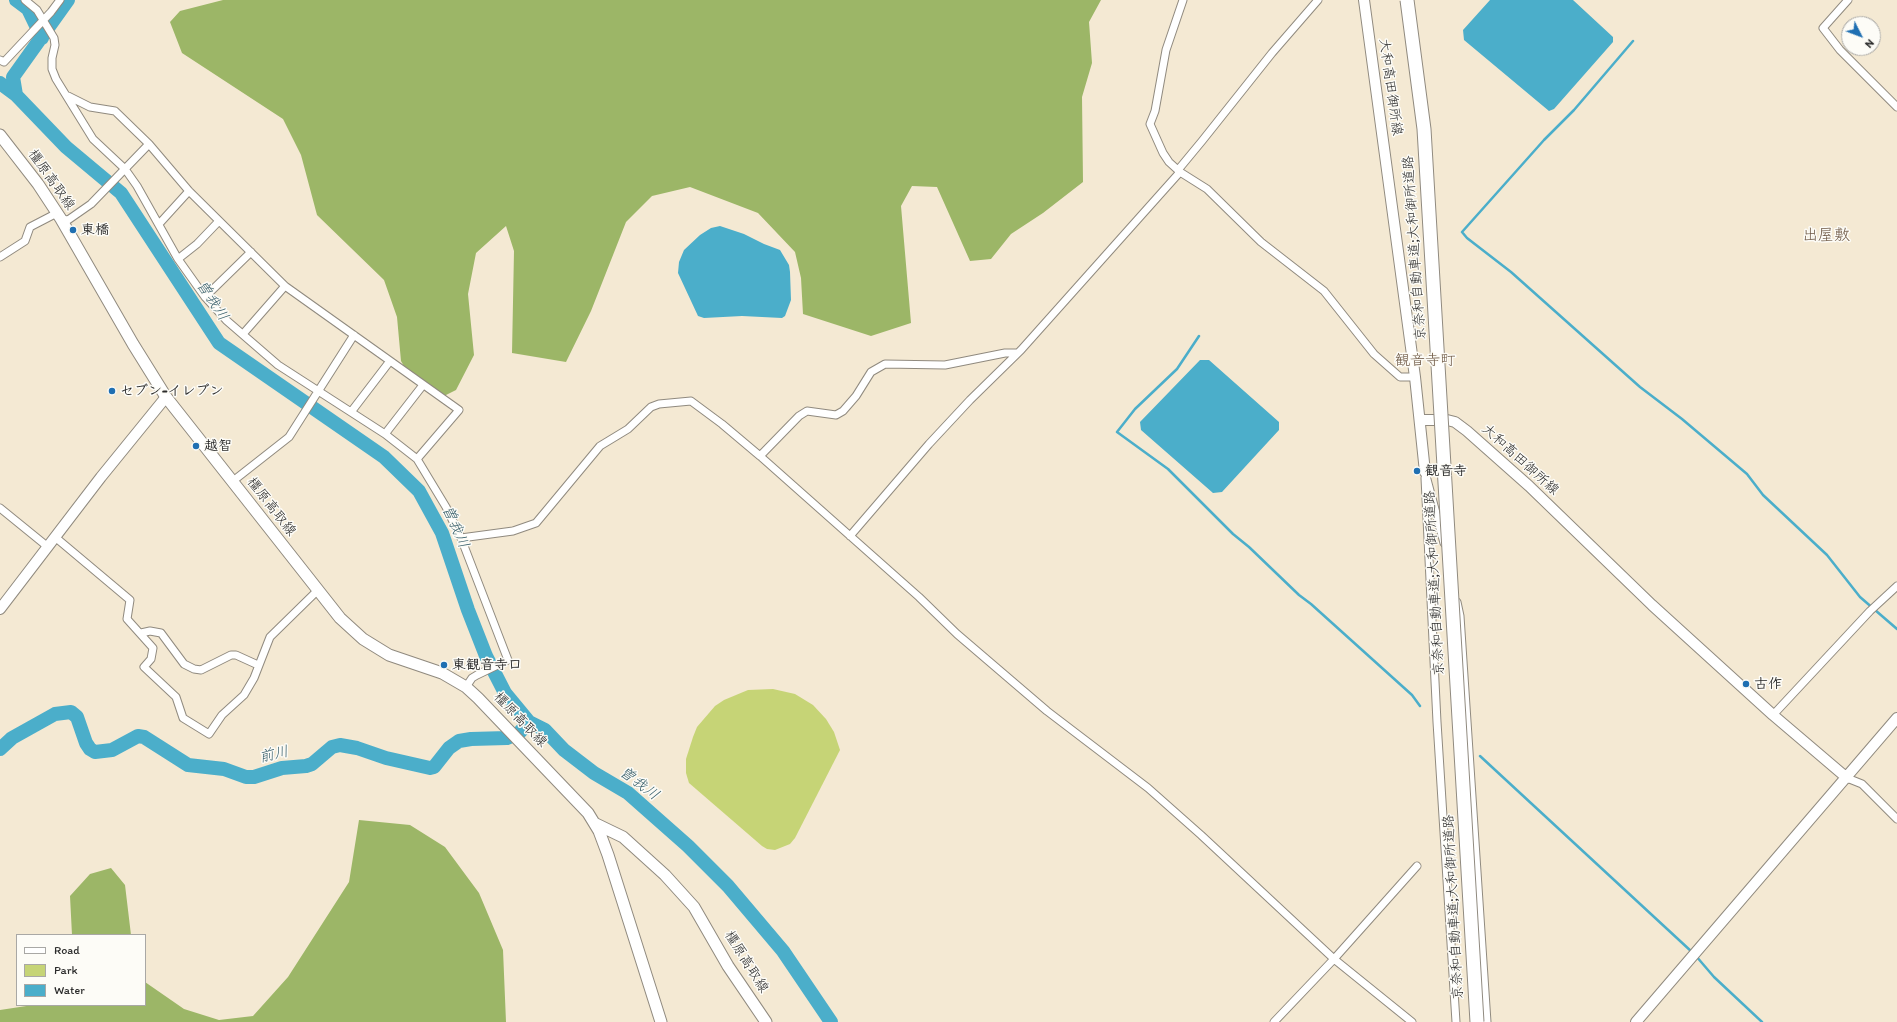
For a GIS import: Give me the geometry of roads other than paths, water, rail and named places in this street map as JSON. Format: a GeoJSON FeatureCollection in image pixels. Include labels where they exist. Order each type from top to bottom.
{"type":"FeatureCollection","features":[{"type":"Feature","properties":{"kind":"highway","name":"京奈和自動車道;大和御所道路"},"geometry":{"type":"LineString","coordinates":[[1406,0],[1419,83],[1425,152],[1476,1022]]}},
{"type":"Feature","properties":{"kind":"main road","name":"大和高田御所線"},"geometry":{"type":"LineString","coordinates":[[1364,0],[1420,420],[1447,420],[1455,422],[1467,432],[1529,486],[1652,605],[1773,715],[1847,778]]}},
{"type":"Feature","properties":{"kind":"main road","name":"橿原高取線"},"geometry":{"type":"LineString","coordinates":[[0,135],[38,184],[59,216],[133,344],[166,397],[317,591],[352,630],[375,647],[389,655],[442,674],[466,687],[579,802],[594,823],[608,854],[661,1022]]}},
{"type":"Feature","properties":{"kind":"main road"},"geometry":{"type":"LineString","coordinates":[[0,609],[113,462],[166,397]]}},
{"type":"Feature","properties":{"kind":"main road"},"geometry":{"type":"LineString","coordinates":[[1420,420],[1425,472]]}},
{"type":"Feature","properties":{"kind":"main road"},"geometry":{"type":"LineString","coordinates":[[1636,1022],[1897,718]]}},
{"type":"Feature","properties":{"kind":"main road","name":"橿原高取線"},"geometry":{"type":"LineString","coordinates":[[594,823],[622,837],[666,875],[694,907],[728,966],[766,1022]]}},
{"type":"Feature","properties":{"kind":"street"},"geometry":{"type":"LineString","coordinates":[[25,0],[37,10],[40,25],[54,38],[55,44],[52,58],[52,69],[56,79],[93,139],[124,169],[137,186],[178,259],[205,297],[242,334],[278,365],[385,434],[417,459],[446,507],[461,538],[508,660],[472,678],[466,687]]}},
{"type":"Feature","properties":{"kind":"street"},"geometry":{"type":"LineString","coordinates":[[0,60],[4,62],[40,25],[60,0]]}},
{"type":"Feature","properties":{"kind":"street"},"geometry":{"type":"LineString","coordinates":[[1183,0],[1166,50],[1155,111],[1150,124],[1163,153],[1169,162],[1179,171],[1207,189],[1261,242],[1324,291],[1374,354],[1400,377],[1415,377]]}},
{"type":"Feature","properties":{"kind":"street"},"geometry":{"type":"LineString","coordinates":[[850,536],[929,444],[1017,353],[1111,252],[1179,171],[1272,53],[1318,0]]}},
{"type":"Feature","properties":{"kind":"street"},"geometry":{"type":"LineString","coordinates":[[1848,0],[1823,28],[1840,50],[1897,106]]}},
{"type":"Feature","properties":{"kind":"street"},"geometry":{"type":"LineString","coordinates":[[66,95],[90,107],[115,111],[149,144],[189,191],[286,286],[458,410],[417,459]]}},
{"type":"Feature","properties":{"kind":"street"},"geometry":{"type":"LineString","coordinates":[[0,257],[25,241],[30,227],[59,216],[68,220],[91,204],[149,144]]}},
{"type":"Feature","properties":{"kind":"street"},"geometry":{"type":"LineString","coordinates":[[159,224],[189,191]]}},
{"type":"Feature","properties":{"kind":"street"},"geometry":{"type":"LineString","coordinates":[[178,259],[197,244],[219,221]]}},
{"type":"Feature","properties":{"kind":"street"},"geometry":{"type":"LineString","coordinates":[[205,297],[250,252]]}},
{"type":"Feature","properties":{"kind":"street"},"geometry":{"type":"LineString","coordinates":[[242,334],[286,286]]}},
{"type":"Feature","properties":{"kind":"street"},"geometry":{"type":"LineString","coordinates":[[232,482],[290,437],[354,335]]}},
{"type":"Feature","properties":{"kind":"street"},"geometry":{"type":"LineString","coordinates":[[760,456],[799,416],[807,411],[836,415],[843,411],[856,396],[871,372],[885,364],[945,365],[1005,353],[1017,353]]}},
{"type":"Feature","properties":{"kind":"street"},"geometry":{"type":"LineString","coordinates":[[351,412],[390,361]]}},
{"type":"Feature","properties":{"kind":"street"},"geometry":{"type":"LineString","coordinates":[[385,434],[423,385]]}},
{"type":"Feature","properties":{"kind":"street"},"geometry":{"type":"LineString","coordinates":[[461,538],[513,530],[536,523],[600,446],[628,429],[651,407],[659,404],[691,401],[699,405],[760,456],[919,597],[957,634],[1035,701],[1148,788],[1201,835],[1334,959],[1412,1022]]}},
{"type":"Feature","properties":{"kind":"street"},"geometry":{"type":"LineString","coordinates":[[1425,472],[1424,494],[1436,714],[1456,1022]]}},
{"type":"Feature","properties":{"kind":"street"},"geometry":{"type":"LineString","coordinates":[[1425,472],[1436,508],[1460,616],[1487,1022]]}},
{"type":"Feature","properties":{"kind":"street"},"geometry":{"type":"LineString","coordinates":[[0,508],[48,547]]}},
{"type":"Feature","properties":{"kind":"street"},"geometry":{"type":"LineString","coordinates":[[55,537],[130,600],[127,619],[153,648],[151,659],[144,667],[176,697],[183,718],[209,734],[222,715],[244,695],[254,678],[270,637],[317,591]]}},
{"type":"Feature","properties":{"kind":"street"},"geometry":{"type":"LineString","coordinates":[[1773,715],[1872,608],[1897,586]]}},
{"type":"Feature","properties":{"kind":"street"},"geometry":{"type":"LineString","coordinates":[[141,633],[150,631],[161,634],[184,664],[194,670],[201,670],[231,655],[236,655],[258,665]]}},
{"type":"Feature","properties":{"kind":"street"},"geometry":{"type":"LineString","coordinates":[[1847,778],[1862,784],[1897,819]]}},
{"type":"Feature","properties":{"kind":"street"},"geometry":{"type":"LineString","coordinates":[[1274,1022],[1334,959],[1417,866]]}},
{"type":"Feature","properties":{"kind":"water"},"geometry":{"type":"Polygon","coordinates":[[[1490,0],[1573,0],[1613,37],[1613,42],[1554,109],[1549,111],[1464,40],[1463,30],[1490,0]]]}},
{"type":"Feature","properties":{"kind":"water"},"geometry":{"type":"Polygon","coordinates":[[[720,226],[744,234],[780,250],[789,265],[790,272],[791,300],[785,316],[782,318],[742,316],[704,318],[698,316],[678,273],[679,262],[684,250],[700,235],[711,228],[720,226]]]}},
{"type":"Feature","properties":{"kind":"water"},"geometry":{"type":"Polygon","coordinates":[[[1200,360],[1209,360],[1279,422],[1279,430],[1222,492],[1213,493],[1141,430],[1140,422],[1200,360]]]}},
{"type":"Feature","properties":{"kind":"waterway"},"geometry":{"type":"LineString","coordinates":[[16,0],[28,9],[42,38]]}},
{"type":"Feature","properties":{"kind":"waterway"},"geometry":{"type":"LineString","coordinates":[[16,95],[13,77],[68,0]]}},
{"type":"Feature","properties":{"kind":"waterway"},"geometry":{"type":"LineString","coordinates":[[1633,41],[1574,110],[1544,140],[1462,232],[1467,238],[1511,272],[1640,387],[1682,419],[1747,474],[1763,495],[1827,555],[1860,597],[1897,629]]}},
{"type":"Feature","properties":{"kind":"waterway","name":"曽我川"},"geometry":{"type":"LineString","coordinates":[[0,83],[16,95],[66,147],[121,193],[219,343],[384,457],[419,491],[442,533],[468,610],[486,656],[505,693],[529,722],[545,730],[564,750],[594,773],[628,793],[688,846],[728,886],[783,951],[831,1022]]}},
{"type":"Feature","properties":{"kind":"waterway"},"geometry":{"type":"LineString","coordinates":[[1199,336],[1177,369],[1135,409],[1117,432],[1168,469],[1233,534],[1249,547],[1299,595],[1311,604],[1412,695],[1420,706]]}},
{"type":"Feature","properties":{"kind":"waterway","name":"前川"},"geometry":{"type":"LineString","coordinates":[[0,749],[12,738],[55,714],[71,712],[77,717],[86,743],[90,749],[95,752],[112,750],[138,736],[144,737],[188,765],[224,769],[246,777],[254,777],[282,768],[312,764],[332,747],[340,745],[357,748],[386,758],[430,768],[434,767],[449,748],[459,741],[471,739],[507,738],[519,733],[529,722]]}},
{"type":"Feature","properties":{"kind":"waterway"},"geometry":{"type":"LineString","coordinates":[[1480,756],[1692,952]]}},
{"type":"Feature","properties":{"kind":"waterway"},"geometry":{"type":"LineString","coordinates":[[1696,956],[1714,977],[1762,1022]]}},
{"type":"Feature","properties":{"kind":"place","name":"東橋"},"geometry":{"type":"Point","coordinates":[73,230]}},
{"type":"Feature","properties":{"kind":"place","name":"セブン-イレブン"},"geometry":{"type":"Point","coordinates":[112,391]}},
{"type":"Feature","properties":{"kind":"place","name":"越智"},"geometry":{"type":"Point","coordinates":[196,446]}},
{"type":"Feature","properties":{"kind":"place","name":"観音寺"},"geometry":{"type":"Point","coordinates":[1417,471]}},
{"type":"Feature","properties":{"kind":"place","name":"東観音寺口"},"geometry":{"type":"Point","coordinates":[444,665]}},
{"type":"Feature","properties":{"kind":"place","name":"古作"},"geometry":{"type":"Point","coordinates":[1746,684]}},
{"type":"Feature","properties":{"kind":"district","name":"出屋敷"},"geometry":{"type":"Point","coordinates":[1826,236]}},
{"type":"Feature","properties":{"kind":"district","name":"観音寺町"},"geometry":{"type":"Point","coordinates":[1425,361]}}]}
